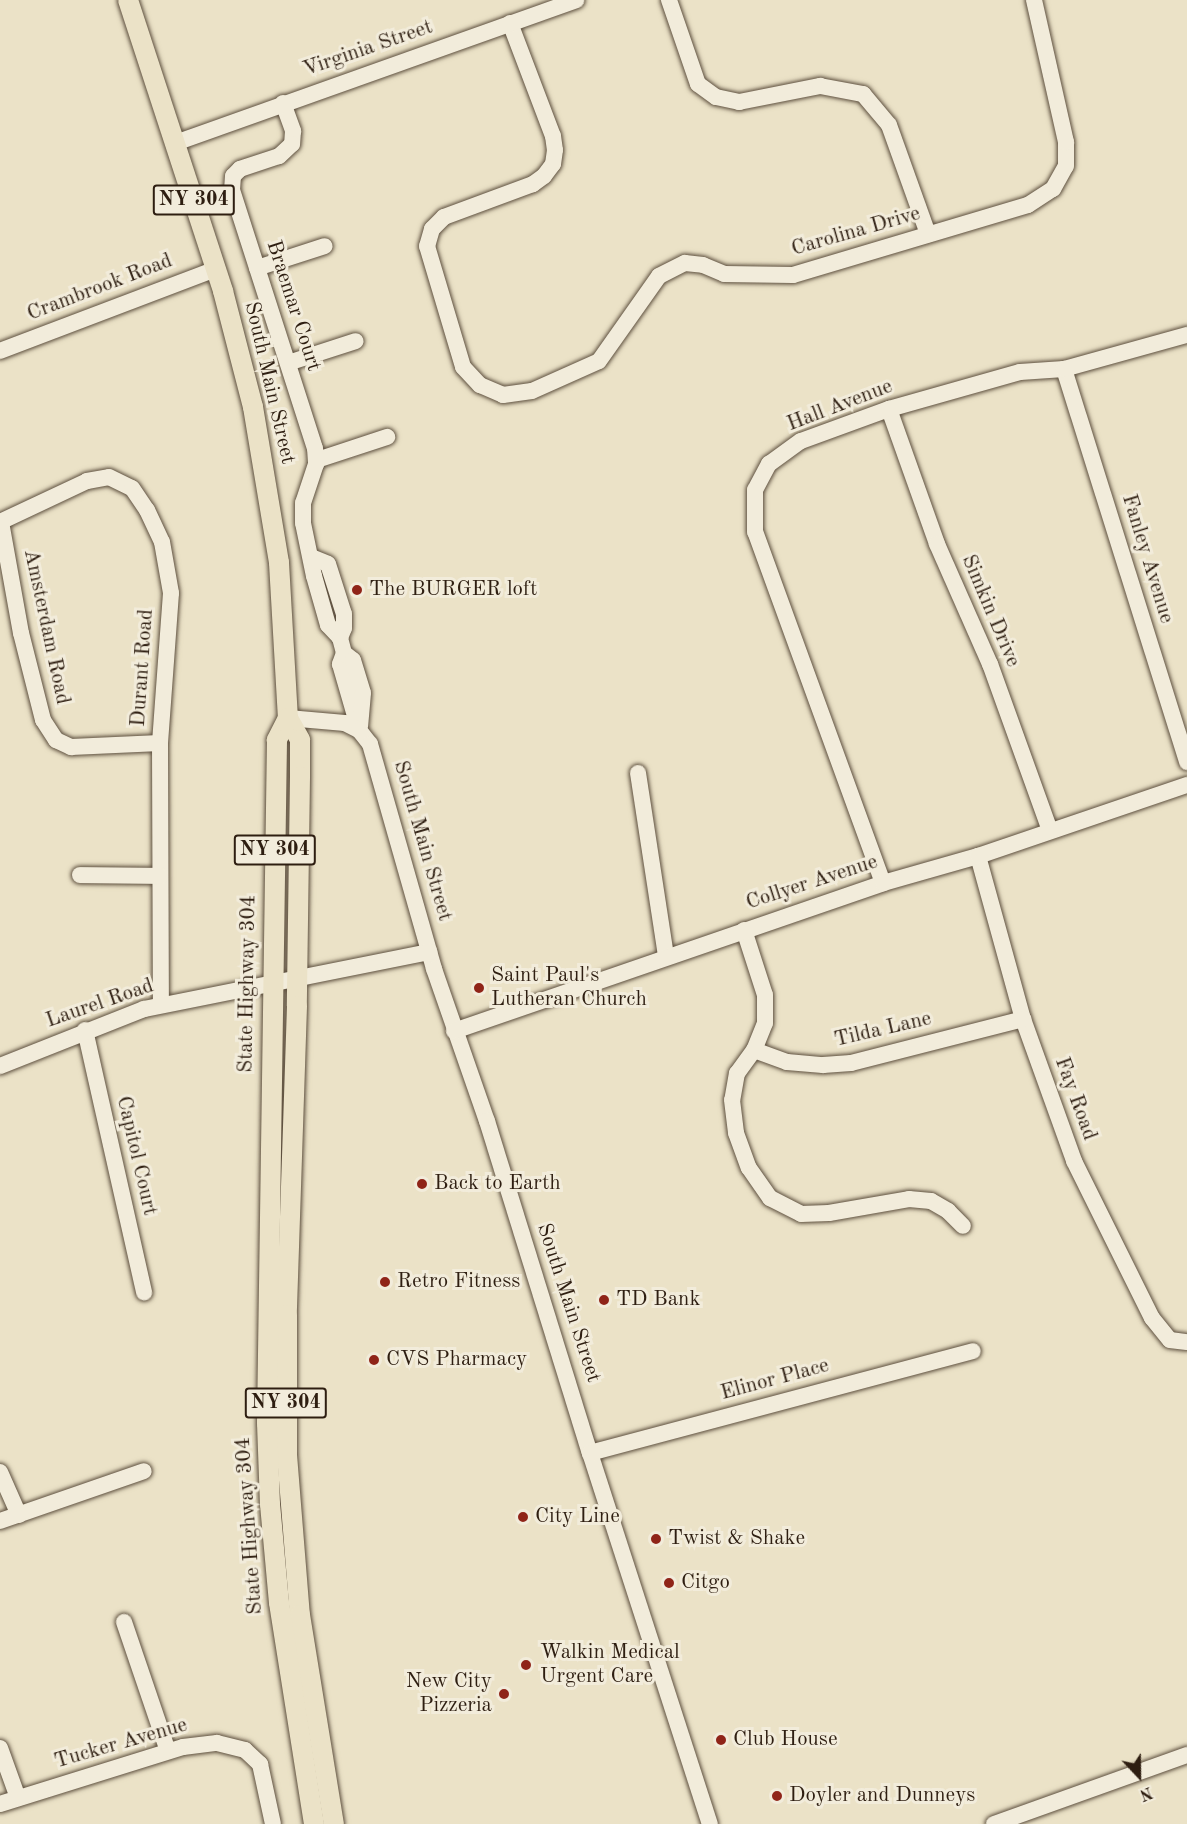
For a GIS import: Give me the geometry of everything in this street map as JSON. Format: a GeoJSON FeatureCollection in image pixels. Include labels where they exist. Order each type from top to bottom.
{"type":"FeatureCollection","features":[{"type":"Feature","properties":{"kind":"main road","name":"South Main Street"},"geometry":{"type":"LineString","coordinates":[[128,0],[216,269],[246,378],[271,506],[283,603],[288,718]]}},
{"type":"Feature","properties":{"kind":"main road","name":"State Highway 304"},"geometry":{"type":"LineString","coordinates":[[288,718],[300,740],[297,979],[286,1345],[288,1474],[301,1624],[334,1824]]}},
{"type":"Feature","properties":{"kind":"main road","name":"State Highway 304"},"geometry":{"type":"LineString","coordinates":[[288,718],[277,740],[266,1364],[269,1494],[281,1624],[314,1824]]}},
{"type":"Feature","properties":{"kind":"street","name":"Virginia Street"},"geometry":{"type":"LineString","coordinates":[[175,142],[576,0]]}},
{"type":"Feature","properties":{"kind":"street"},"geometry":{"type":"LineString","coordinates":[[669,0],[698,84],[716,98],[739,102],[820,86],[863,94],[889,125],[928,234]]}},
{"type":"Feature","properties":{"kind":"street","name":"Carolina Drive"},"geometry":{"type":"LineString","coordinates":[[510,23],[553,136],[555,150],[553,164],[544,176],[528,187],[444,218],[432,229],[427,246],[464,367],[480,385],[503,395],[532,391],[600,361],[659,276],[685,263],[703,265],[724,274],[793,275],[1028,205],[1053,189],[1066,166],[1063,123],[1034,0]]}},
{"type":"Feature","properties":{"kind":"street","name":"Braemar Court"},"geometry":{"type":"LineString","coordinates":[[283,103],[293,130],[292,144],[279,156],[240,169],[232,181],[233,194],[317,460]]}},
{"type":"Feature","properties":{"kind":"street"},"geometry":{"type":"LineString","coordinates":[[257,268],[325,246]]}},
{"type":"Feature","properties":{"kind":"street","name":"Crambrook Road"},"geometry":{"type":"LineString","coordinates":[[0,351],[216,269]]}},
{"type":"Feature","properties":{"kind":"street","name":"Hall Avenue"},"geometry":{"type":"LineString","coordinates":[[883,883],[755,532],[755,490],[769,464],[801,441],[889,409],[1020,372],[1064,369],[1187,335]]}},
{"type":"Feature","properties":{"kind":"street"},"geometry":{"type":"LineString","coordinates":[[288,363],[356,341]]}},
{"type":"Feature","properties":{"kind":"street","name":"Fanley Avenue"},"geometry":{"type":"LineString","coordinates":[[1064,369],[1187,762]]}},
{"type":"Feature","properties":{"kind":"street","name":"Simkin Drive"},"geometry":{"type":"LineString","coordinates":[[889,409],[937,544],[990,664],[1050,831]]}},
{"type":"Feature","properties":{"kind":"street"},"geometry":{"type":"LineString","coordinates":[[288,718],[332,720],[359,730],[364,707],[363,693],[353,660],[328,625],[302,509],[317,460],[387,436]]}},
{"type":"Feature","properties":{"kind":"street","name":"Durant Road"},"geometry":{"type":"LineString","coordinates":[[0,522],[87,481],[110,477],[132,488],[147,510],[162,542],[171,593],[160,742],[161,1005]]}},
{"type":"Feature","properties":{"kind":"street","name":"Amsterdam Road"},"geometry":{"type":"LineString","coordinates":[[0,522],[21,633],[43,720],[56,740],[71,747],[160,742]]}},
{"type":"Feature","properties":{"kind":"street","name":"South Main Street"},"geometry":{"type":"LineString","coordinates":[[359,730],[370,744],[429,952],[454,1031],[487,1121],[590,1453],[710,1824]]}},
{"type":"Feature","properties":{"kind":"street"},"geometry":{"type":"LineString","coordinates":[[638,773],[666,957]]}},
{"type":"Feature","properties":{"kind":"street","name":"Collyer Avenue"},"geometry":{"type":"LineString","coordinates":[[454,1031],[883,883],[978,856],[1187,785]]}},
{"type":"Feature","properties":{"kind":"street","name":"Fay Road"},"geometry":{"type":"LineString","coordinates":[[978,856],[1023,1019],[1074,1161],[1152,1318],[1179,1341]]}},
{"type":"Feature","properties":{"kind":"street"},"geometry":{"type":"LineString","coordinates":[[80,875],[160,876]]}},
{"type":"Feature","properties":{"kind":"street"},"geometry":{"type":"LineString","coordinates":[[744,930],[765,995],[765,1023],[754,1050],[737,1073],[732,1100],[736,1133],[749,1168],[770,1198],[801,1214],[829,1214],[909,1199],[931,1201],[948,1211],[963,1226]]}},
{"type":"Feature","properties":{"kind":"street","name":"Laurel Road"},"geometry":{"type":"LineString","coordinates":[[0,1066],[85,1030],[161,1005],[272,985],[429,952]]}},
{"type":"Feature","properties":{"kind":"street","name":"Tilda Lane"},"geometry":{"type":"LineString","coordinates":[[754,1050],[787,1062],[823,1065],[851,1063],[1023,1019]]}},
{"type":"Feature","properties":{"kind":"street","name":"Capitol Court"},"geometry":{"type":"LineString","coordinates":[[85,1030],[144,1292]]}},
{"type":"Feature","properties":{"kind":"street","name":"Elinor Place"},"geometry":{"type":"LineString","coordinates":[[590,1453],[973,1351]]}},
{"type":"Feature","properties":{"kind":"street"},"geometry":{"type":"LineString","coordinates":[[0,1521],[144,1471]]}},
{"type":"Feature","properties":{"kind":"street"},"geometry":{"type":"LineString","coordinates":[[0,1472],[19,1515]]}},
{"type":"Feature","properties":{"kind":"street"},"geometry":{"type":"LineString","coordinates":[[124,1622],[168,1751]]}},
{"type":"Feature","properties":{"kind":"street","name":"Tucker Avenue"},"geometry":{"type":"LineString","coordinates":[[0,1804],[168,1751],[193,1745],[217,1743],[250,1753],[263,1771],[273,1824]]}},
{"type":"Feature","properties":{"kind":"street"},"geometry":{"type":"LineString","coordinates":[[0,1748],[18,1798]]}},
{"type":"Feature","properties":{"kind":"street"},"geometry":{"type":"LineString","coordinates":[[994,1824],[1187,1755]]}},
{"type":"Feature","properties":{"kind":"place","name":"The BURGER loft"},"geometry":{"type":"Point","coordinates":[357,590]}},
{"type":"Feature","properties":{"kind":"place","name":"Saint Paul's Lutheran Church"},"geometry":{"type":"Point","coordinates":[479,988]}},
{"type":"Feature","properties":{"kind":"place","name":"Back to Earth"},"geometry":{"type":"Point","coordinates":[422,1184]}},
{"type":"Feature","properties":{"kind":"place","name":"Retro Fitness"},"geometry":{"type":"Point","coordinates":[385,1282]}},
{"type":"Feature","properties":{"kind":"place","name":"TD Bank"},"geometry":{"type":"Point","coordinates":[604,1300]}},
{"type":"Feature","properties":{"kind":"place","name":"CVS Pharmacy"},"geometry":{"type":"Point","coordinates":[374,1360]}},
{"type":"Feature","properties":{"kind":"place","name":"City Line"},"geometry":{"type":"Point","coordinates":[523,1517]}},
{"type":"Feature","properties":{"kind":"place","name":"Twist & Shake"},"geometry":{"type":"Point","coordinates":[656,1539]}},
{"type":"Feature","properties":{"kind":"place","name":"Citgo"},"geometry":{"type":"Point","coordinates":[669,1583]}},
{"type":"Feature","properties":{"kind":"place","name":"Walkin Medical Urgent Care"},"geometry":{"type":"Point","coordinates":[526,1665]}},
{"type":"Feature","properties":{"kind":"place","name":"New City Pizzeria"},"geometry":{"type":"Point","coordinates":[504,1694]}},
{"type":"Feature","properties":{"kind":"place","name":"Club House"},"geometry":{"type":"Point","coordinates":[721,1740]}},
{"type":"Feature","properties":{"kind":"place","name":"Doyler and Dunneys"},"geometry":{"type":"Point","coordinates":[777,1796]}}]}
